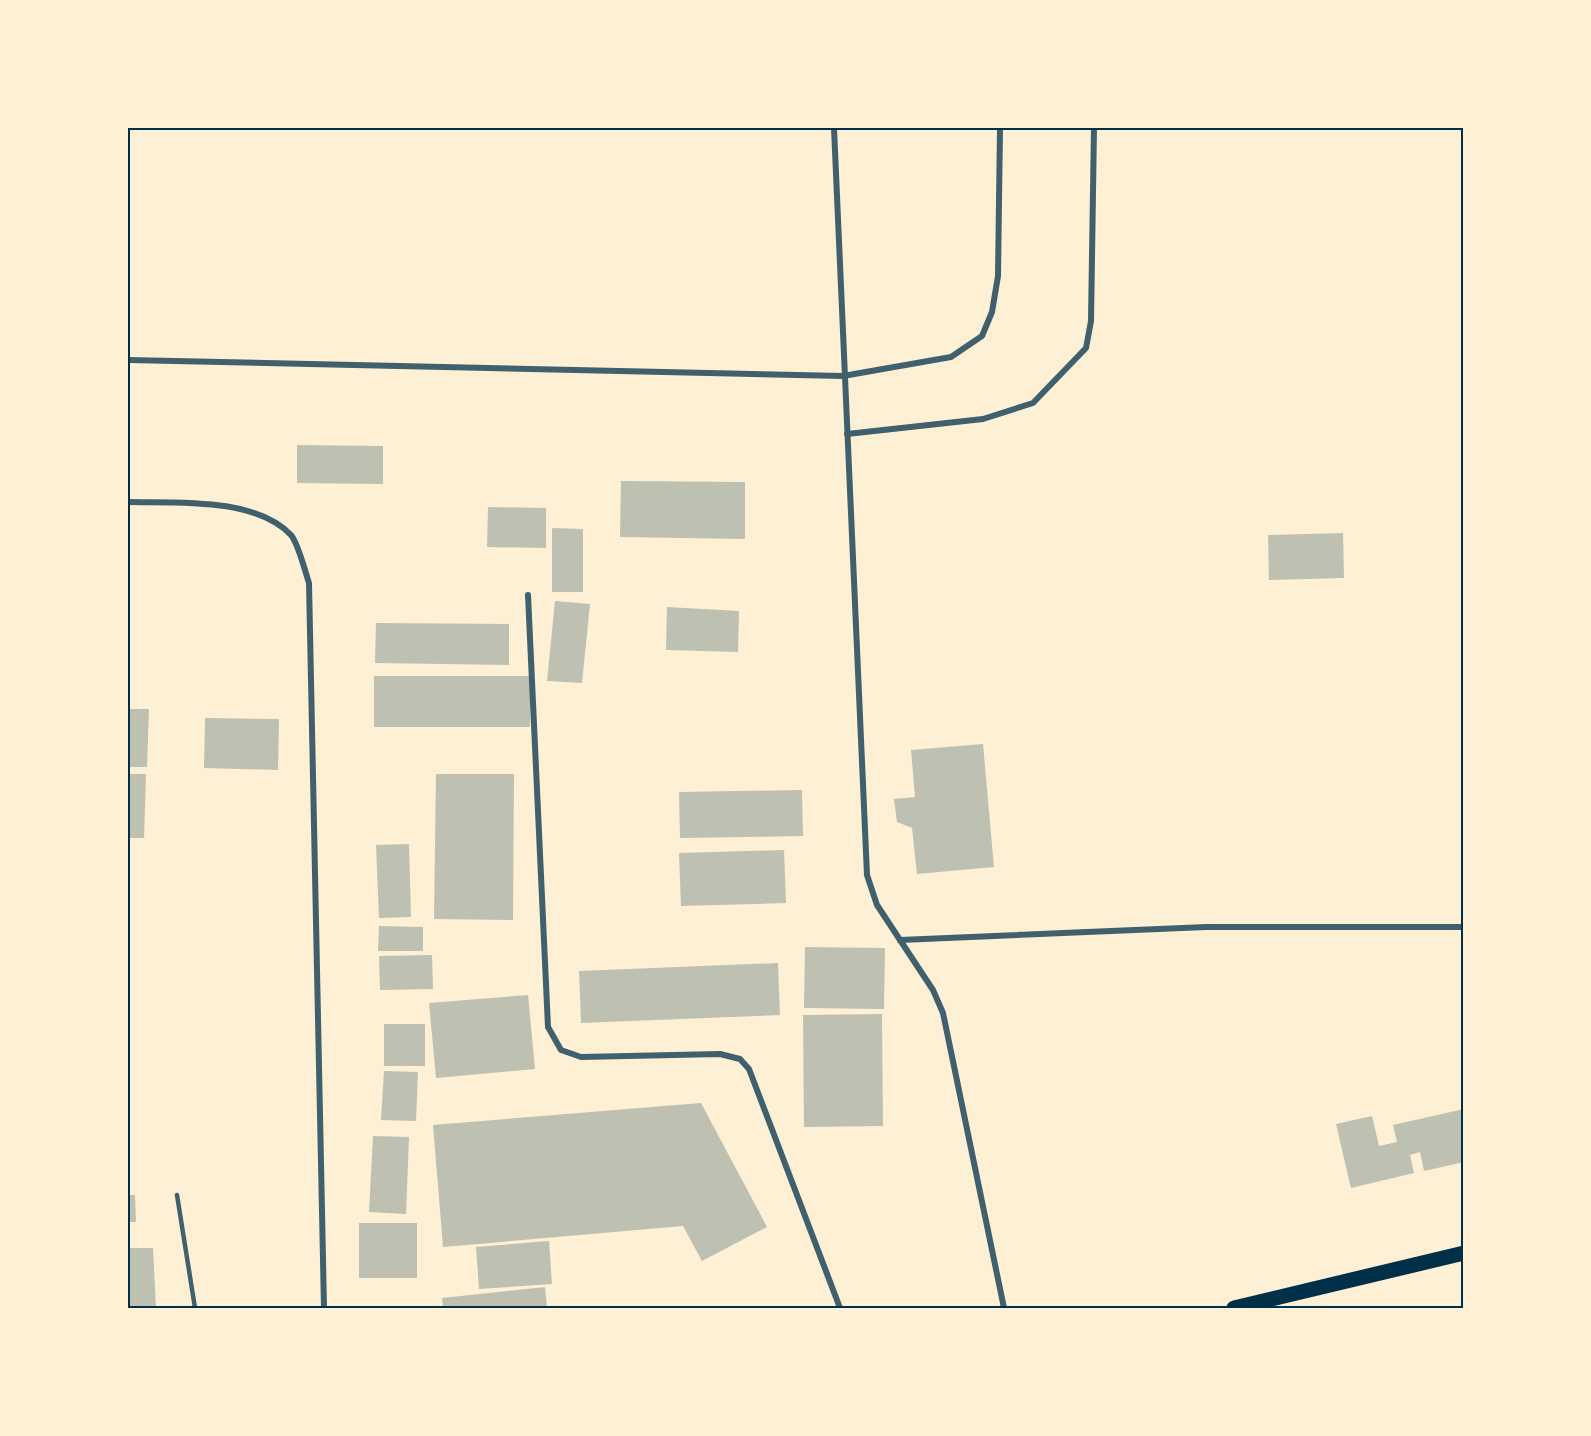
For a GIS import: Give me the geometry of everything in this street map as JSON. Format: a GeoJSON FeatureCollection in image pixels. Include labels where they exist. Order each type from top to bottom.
{"type":"FeatureCollection","features":[{"type":"Feature","properties":{"kind":"main road"},"geometry":{"type":"LineString","coordinates":[[1234,1308],[1464,1253]]}},
{"type":"Feature","properties":{"kind":"street"},"geometry":{"type":"LineString","coordinates":[[834,128],[843,376],[867,875],[877,905],[933,990],[943,1013],[1004,1308]]}},
{"type":"Feature","properties":{"kind":"street"},"geometry":{"type":"LineString","coordinates":[[128,360],[843,376],[951,357],[982,336],[992,312],[998,276],[1000,128]]}},
{"type":"Feature","properties":{"kind":"street"},"geometry":{"type":"LineString","coordinates":[[847,434],[983,419],[1033,403],[1086,348],[1091,321],[1094,128]]}},
{"type":"Feature","properties":{"kind":"street"},"geometry":{"type":"LineString","coordinates":[[128,502],[211,504],[258,514],[292,536],[309,583],[324,1308]]}},
{"type":"Feature","properties":{"kind":"street"},"geometry":{"type":"LineString","coordinates":[[528,595],[548,1027],[561,1050],[581,1057],[720,1054],[740,1059],[749,1069],[840,1308]]}},
{"type":"Feature","properties":{"kind":"street"},"geometry":{"type":"LineString","coordinates":[[900,940],[1206,927],[1464,927]]}},
{"type":"Feature","properties":{"kind":"lane"},"geometry":{"type":"LineString","coordinates":[[177,1195],[195,1308]]}},
{"type":"Feature","properties":{"kind":"building"},"geometry":{"type":"Polygon","coordinates":[[[297,445],[383,446],[383,484],[297,483],[297,445]]]}},
{"type":"Feature","properties":{"kind":"building"},"geometry":{"type":"Polygon","coordinates":[[[621,481],[745,482],[745,539],[620,537],[621,481]]]}},
{"type":"Feature","properties":{"kind":"building"},"geometry":{"type":"Polygon","coordinates":[[[488,507],[546,508],[546,548],[487,547],[488,507]]]}},
{"type":"Feature","properties":{"kind":"building"},"geometry":{"type":"Polygon","coordinates":[[[552,528],[583,529],[583,592],[552,592],[552,528]]]}},
{"type":"Feature","properties":{"kind":"building"},"geometry":{"type":"Polygon","coordinates":[[[1343,533],[1344,578],[1269,580],[1268,535],[1343,533]]]}},
{"type":"Feature","properties":{"kind":"building"},"geometry":{"type":"Polygon","coordinates":[[[555,601],[590,604],[582,683],[547,681],[555,601]]]}},
{"type":"Feature","properties":{"kind":"building"},"geometry":{"type":"Polygon","coordinates":[[[667,607],[739,611],[738,652],[666,650],[667,607]]]}},
{"type":"Feature","properties":{"kind":"building"},"geometry":{"type":"Polygon","coordinates":[[[376,623],[509,624],[509,665],[375,663],[376,623]]]}},
{"type":"Feature","properties":{"kind":"building"},"geometry":{"type":"Polygon","coordinates":[[[374,676],[530,676],[530,727],[374,727],[374,676]]]}},
{"type":"Feature","properties":{"kind":"building"},"geometry":{"type":"Polygon","coordinates":[[[128,709],[149,709],[147,767],[128,767],[128,709]]]}},
{"type":"Feature","properties":{"kind":"building"},"geometry":{"type":"Polygon","coordinates":[[[205,718],[279,719],[278,770],[204,768],[205,718]]]}},
{"type":"Feature","properties":{"kind":"building"},"geometry":{"type":"Polygon","coordinates":[[[983,744],[994,867],[917,874],[912,828],[897,822],[894,799],[915,797],[911,750],[983,744]]]}},
{"type":"Feature","properties":{"kind":"building"},"geometry":{"type":"Polygon","coordinates":[[[128,774],[146,774],[144,838],[128,838],[128,774]]]}},
{"type":"Feature","properties":{"kind":"building"},"geometry":{"type":"Polygon","coordinates":[[[436,774],[514,774],[513,920],[434,919],[436,774]]]}},
{"type":"Feature","properties":{"kind":"building"},"geometry":{"type":"Polygon","coordinates":[[[802,790],[803,836],[680,838],[679,792],[802,790]]]}},
{"type":"Feature","properties":{"kind":"building"},"geometry":{"type":"Polygon","coordinates":[[[409,844],[411,917],[379,918],[376,845],[409,844]]]}},
{"type":"Feature","properties":{"kind":"building"},"geometry":{"type":"Polygon","coordinates":[[[784,850],[786,903],[681,906],[679,853],[784,850]]]}},
{"type":"Feature","properties":{"kind":"building"},"geometry":{"type":"Polygon","coordinates":[[[379,926],[423,927],[423,951],[378,951],[379,926]]]}},
{"type":"Feature","properties":{"kind":"building"},"geometry":{"type":"Polygon","coordinates":[[[805,947],[885,948],[884,1009],[804,1008],[805,947]]]}},
{"type":"Feature","properties":{"kind":"building"},"geometry":{"type":"Polygon","coordinates":[[[432,955],[433,989],[380,990],[379,956],[432,955]]]}},
{"type":"Feature","properties":{"kind":"building"},"geometry":{"type":"Polygon","coordinates":[[[778,963],[780,1015],[581,1023],[579,971],[778,963]]]}},
{"type":"Feature","properties":{"kind":"building"},"geometry":{"type":"Polygon","coordinates":[[[528,995],[535,1069],[436,1078],[429,1003],[528,995]]]}},
{"type":"Feature","properties":{"kind":"building"},"geometry":{"type":"Polygon","coordinates":[[[882,1014],[883,1126],[804,1127],[803,1015],[882,1014]]]}},
{"type":"Feature","properties":{"kind":"building"},"geometry":{"type":"Polygon","coordinates":[[[384,1024],[425,1024],[425,1066],[384,1066],[384,1024]]]}},
{"type":"Feature","properties":{"kind":"building"},"geometry":{"type":"Polygon","coordinates":[[[384,1071],[418,1072],[416,1121],[381,1120],[384,1071]]]}},
{"type":"Feature","properties":{"kind":"building"},"geometry":{"type":"Polygon","coordinates":[[[701,1103],[767,1227],[702,1261],[683,1226],[443,1247],[433,1125],[701,1103]]]}},
{"type":"Feature","properties":{"kind":"building"},"geometry":{"type":"Polygon","coordinates":[[[1464,1109],[1464,1162],[1424,1171],[1420,1152],[1410,1155],[1414,1173],[1351,1188],[1336,1124],[1372,1116],[1379,1146],[1397,1142],[1393,1125],[1464,1109]]]}},
{"type":"Feature","properties":{"kind":"building"},"geometry":{"type":"Polygon","coordinates":[[[373,1136],[409,1137],[406,1214],[369,1212],[373,1136]]]}},
{"type":"Feature","properties":{"kind":"building"},"geometry":{"type":"Polygon","coordinates":[[[128,1195],[135,1195],[136,1222],[128,1222],[128,1195]]]}},
{"type":"Feature","properties":{"kind":"building"},"geometry":{"type":"Polygon","coordinates":[[[359,1223],[417,1223],[417,1278],[359,1278],[359,1223]]]}},
{"type":"Feature","properties":{"kind":"building"},"geometry":{"type":"Polygon","coordinates":[[[549,1241],[552,1284],[479,1289],[476,1247],[549,1241]]]}},
{"type":"Feature","properties":{"kind":"building"},"geometry":{"type":"Polygon","coordinates":[[[128,1248],[153,1248],[156,1308],[128,1308],[128,1248]]]}},
{"type":"Feature","properties":{"kind":"building"},"geometry":{"type":"Polygon","coordinates":[[[545,1287],[547,1308],[443,1308],[442,1298],[545,1287]]]}}]}
